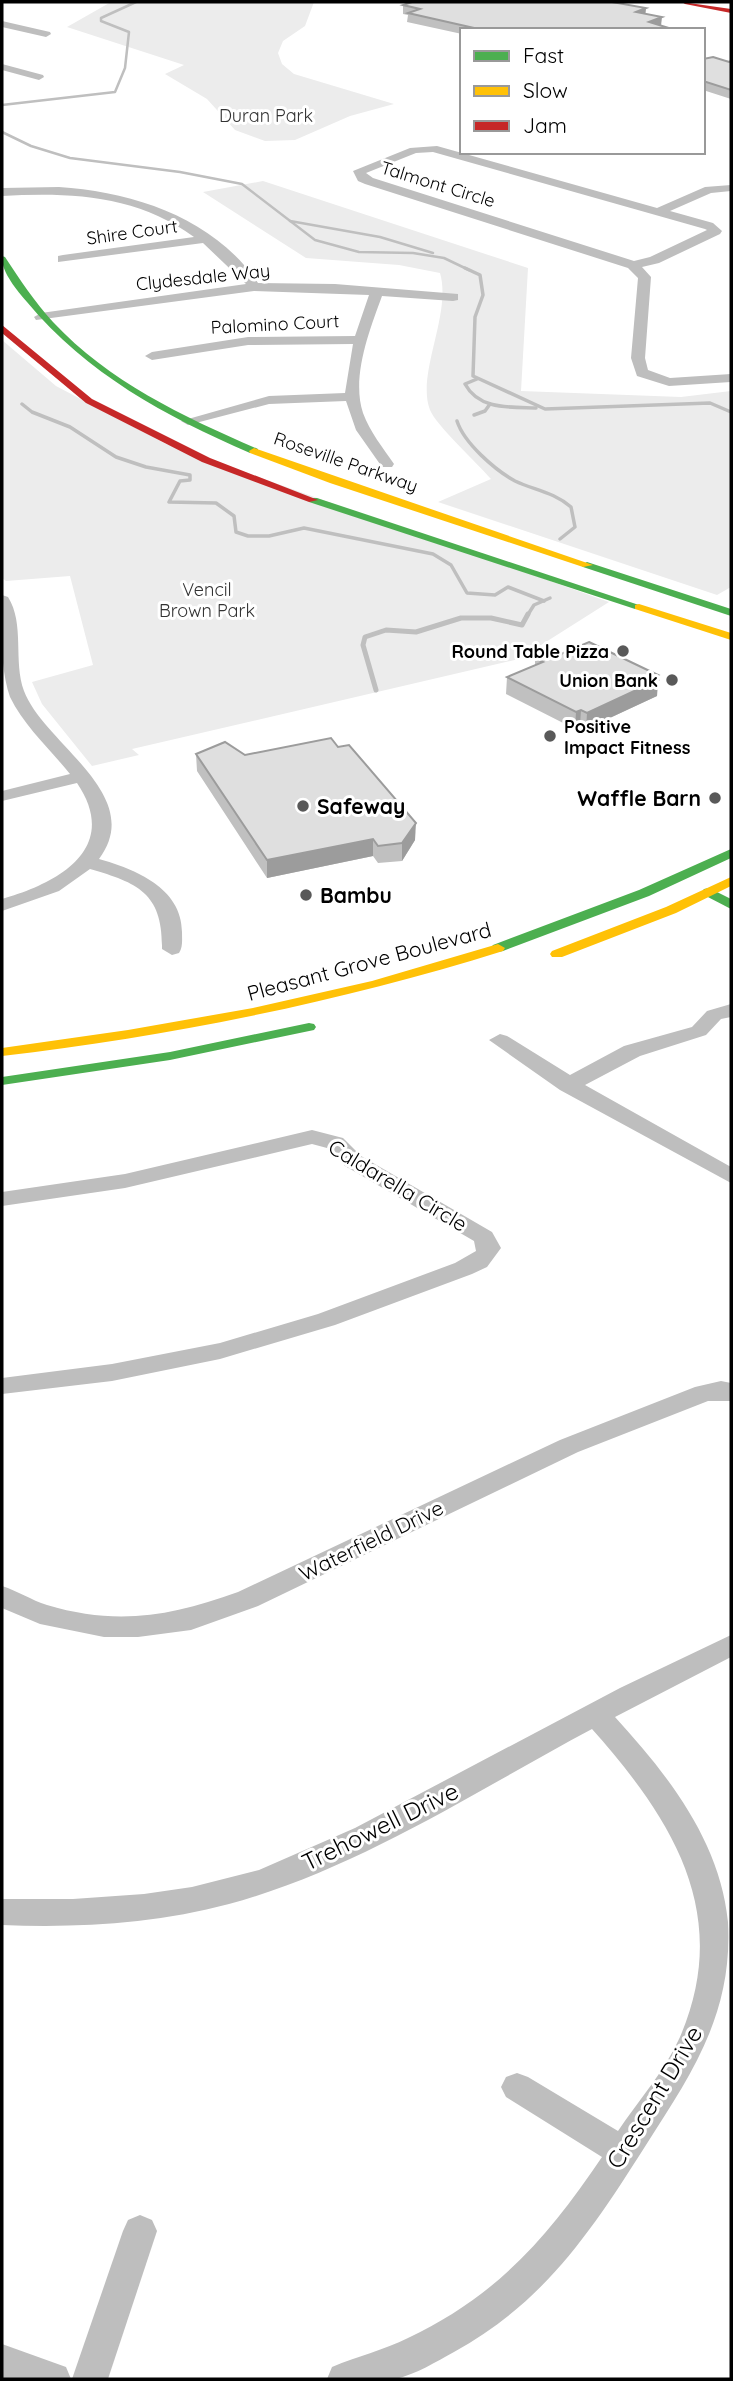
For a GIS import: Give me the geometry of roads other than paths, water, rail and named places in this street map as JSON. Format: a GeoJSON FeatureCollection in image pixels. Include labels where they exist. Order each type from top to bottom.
{"type":"FeatureCollection","features":[{"type":"Feature","properties":{"kind":"main road"},"geometry":{"type":"LineString","coordinates":[[685,2],[731,8]]}},
{"type":"Feature","properties":{"kind":"main road"},"geometry":{"type":"LineString","coordinates":[[705,2],[731,8]]}},
{"type":"Feature","properties":{"kind":"main road","name":"Roseville Parkway"},"geometry":{"type":"LineString","coordinates":[[2,259],[17,321],[89,401],[206,460],[334,508],[731,638]]}},
{"type":"Feature","properties":{"kind":"main road","name":"Roseville Parkway"},"geometry":{"type":"LineString","coordinates":[[17,321],[188,421],[275,460],[731,613]]}},
{"type":"Feature","properties":{"kind":"main road","name":"Pleasant Grove Boulevard"},"geometry":{"type":"LineString","coordinates":[[2,1052],[154,1032],[336,996],[522,942],[678,880],[731,853]]}},
{"type":"Feature","properties":{"kind":"main road"},"geometry":{"type":"LineString","coordinates":[[608,935],[671,896],[678,888],[678,880]]}},
{"type":"Feature","properties":{"kind":"main road"},"geometry":{"type":"LineString","coordinates":[[540,961],[608,935],[731,881]]}},
{"type":"Feature","properties":{"kind":"main road"},"geometry":{"type":"LineString","coordinates":[[709,892],[731,905]]}},
{"type":"Feature","properties":{"kind":"main road"},"geometry":{"type":"LineString","coordinates":[[2,1081],[170,1056],[327,1023]]}},
{"type":"Feature","properties":{"kind":"street"},"geometry":{"type":"LineString","coordinates":[[2,24],[46,34]]}},
{"type":"Feature","properties":{"kind":"street"},"geometry":{"type":"LineString","coordinates":[[2,32],[16,28]]}},
{"type":"Feature","properties":{"kind":"street"},"geometry":{"type":"LineString","coordinates":[[2,67],[39,77]]}},
{"type":"Feature","properties":{"kind":"street","name":"Talmont Circle"},"geometry":{"type":"LineString","coordinates":[[433,148],[709,226],[716,231],[654,260],[633,265],[389,188],[362,178],[359,171],[414,150],[433,148]]}},
{"type":"Feature","properties":{"kind":"street"},"geometry":{"type":"LineString","coordinates":[[2,192],[57,190],[87,197],[151,205],[170,214],[207,239],[237,265],[254,287]]}},
{"type":"Feature","properties":{"kind":"street","name":"Shire Court"},"geometry":{"type":"LineString","coordinates":[[63,259],[207,239]]}},
{"type":"Feature","properties":{"kind":"street"},"geometry":{"type":"LineString","coordinates":[[633,265],[645,278],[638,358],[642,373],[669,382],[731,378]]}},
{"type":"Feature","properties":{"kind":"street","name":"Clydesdale Way"},"geometry":{"type":"LineString","coordinates":[[17,321],[254,287],[377,291],[453,297]]}},
{"type":"Feature","properties":{"kind":"street"},"geometry":{"type":"LineString","coordinates":[[377,291],[359,340],[359,359],[351,397],[359,420],[387,464]]}},
{"type":"Feature","properties":{"kind":"street","name":"Palomino Court"},"geometry":{"type":"LineString","coordinates":[[152,356],[248,341],[359,340]]}},
{"type":"Feature","properties":{"kind":"street"},"geometry":{"type":"LineString","coordinates":[[188,421],[269,400],[351,397]]}},
{"type":"Feature","properties":{"kind":"street"},"geometry":{"type":"LineString","coordinates":[[2,600],[10,699],[80,777],[100,802],[105,816],[104,832],[87,862],[44,890],[2,905]]}},
{"type":"Feature","properties":{"kind":"street"},"geometry":{"type":"LineString","coordinates":[[2,796],[80,777]]}},
{"type":"Feature","properties":{"kind":"street"},"geometry":{"type":"LineString","coordinates":[[87,862],[116,870],[153,892],[166,906],[172,921],[172,949]]}},
{"type":"Feature","properties":{"kind":"street"},"geometry":{"type":"LineString","coordinates":[[568,1084],[632,1051],[699,1031],[715,1015],[731,1010]]}},
{"type":"Feature","properties":{"kind":"street"},"geometry":{"type":"LineString","coordinates":[[500,1041],[568,1084],[731,1176]]}},
{"type":"Feature","properties":{"kind":"street","name":"Caldarella Circle"},"geometry":{"type":"LineString","coordinates":[[2,1199],[125,1181],[312,1138],[335,1143],[353,1161],[477,1233],[489,1248],[485,1258],[471,1266],[434,1277],[380,1302],[271,1338],[115,1373],[2,1386]]}},
{"type":"Feature","properties":{"kind":"street","name":"Waterfield Drive"},"geometry":{"type":"LineString","coordinates":[[2,1596],[40,1614],[104,1628],[138,1628],[191,1620],[248,1599],[569,1446],[704,1393],[721,1390],[731,1392]]}},
{"type":"Feature","properties":{"kind":"street","name":"Trehowell Drive"},"geometry":{"type":"LineString","coordinates":[[2,1912],[65,1914],[124,1910],[193,1900],[254,1884],[319,1859],[386,1826],[731,1645]]}},
{"type":"Feature","properties":{"kind":"street","name":"Crescent Drive"},"geometry":{"type":"LineString","coordinates":[[345,2379],[421,2350],[489,2311],[547,2259],[623,2152],[699,2031],[714,1954],[712,1910],[691,1838],[670,1803],[596,1715]]}},
{"type":"Feature","properties":{"kind":"street"},"geometry":{"type":"LineString","coordinates":[[517,2087],[623,2152]]}},
{"type":"Feature","properties":{"kind":"street"},"geometry":{"type":"LineString","coordinates":[[90,2379],[140,2231]]}},
{"type":"Feature","properties":{"kind":"street"},"geometry":{"type":"LineString","coordinates":[[2,2361],[53,2379]]}},
{"type":"Feature","properties":{"kind":"waterway"},"geometry":{"type":"LineString","coordinates":[[2,105],[115,92],[125,68],[129,32],[101,21],[101,18],[136,2]]}},
{"type":"Feature","properties":{"kind":"waterway"},"geometry":{"type":"LineString","coordinates":[[2,132],[31,146],[70,158],[180,172],[242,184],[290,221]]}},
{"type":"Feature","properties":{"kind":"waterway"},"geometry":{"type":"LineString","coordinates":[[290,221],[380,237],[433,253]]}},
{"type":"Feature","properties":{"kind":"waterway"},"geometry":{"type":"LineString","coordinates":[[290,221],[315,240],[359,252],[413,253],[444,258],[469,270]]}},
{"type":"Feature","properties":{"kind":"waterway"},"geometry":{"type":"LineString","coordinates":[[465,268],[480,275],[483,295],[475,317],[473,376],[545,409],[710,403],[731,412]]}},
{"type":"Feature","properties":{"kind":"waterway"},"geometry":{"type":"LineString","coordinates":[[477,379],[465,384],[478,399],[506,407],[536,408]]}},
{"type":"Feature","properties":{"kind":"waterway"},"geometry":{"type":"LineString","coordinates":[[22,404],[32,412],[70,427],[116,457],[146,467],[190,475],[190,480],[180,481],[169,502],[216,503],[234,516],[236,532],[248,536],[269,536],[304,528],[433,554],[451,565],[467,593],[495,595],[508,587],[544,601]]}},
{"type":"Feature","properties":{"kind":"waterway"},"geometry":{"type":"LineString","coordinates":[[474,415],[485,411],[490,404]]}},
{"type":"Feature","properties":{"kind":"waterway"},"geometry":{"type":"LineString","coordinates":[[457,421],[473,447],[498,470],[515,481],[551,495],[571,507],[575,527],[560,539]]}},
{"type":"Feature","properties":{"kind":"waterway"},"geometry":{"type":"LineString","coordinates":[[544,601],[550,598]]}},
{"type":"Feature","properties":{"kind":"waterway"},"geometry":{"type":"LineString","coordinates":[[527,616],[534,605],[544,601]]}},
{"type":"Feature","properties":{"kind":"waterway"},"geometry":{"type":"LineString","coordinates":[[376,690],[363,645],[365,637],[386,630],[416,632],[461,618],[491,618],[522,625],[528,614]]}},
{"type":"Feature","properties":{"kind":"place","name":"Round Table Pizza"},"geometry":{"type":"Point","coordinates":[623,651]}},
{"type":"Feature","properties":{"kind":"place","name":"Union Bank"},"geometry":{"type":"Point","coordinates":[672,680]}},
{"type":"Feature","properties":{"kind":"place","name":"Positive Impact Fitness"},"geometry":{"type":"Point","coordinates":[550,736]}},
{"type":"Feature","properties":{"kind":"place","name":"Waffle Barn"},"geometry":{"type":"Point","coordinates":[715,798]}},
{"type":"Feature","properties":{"kind":"place","name":"Safeway"},"geometry":{"type":"Point","coordinates":[303,806]}},
{"type":"Feature","properties":{"kind":"place","name":"Bambu"},"geometry":{"type":"Point","coordinates":[306,895]}},
{"type":"Feature","properties":{"kind":"park label","name":"Duran Park"},"geometry":{"type":"Point","coordinates":[266,115]}},
{"type":"Feature","properties":{"kind":"park label","name":"Vencil Brown Park"},"geometry":{"type":"Point","coordinates":[207,599]}}]}
